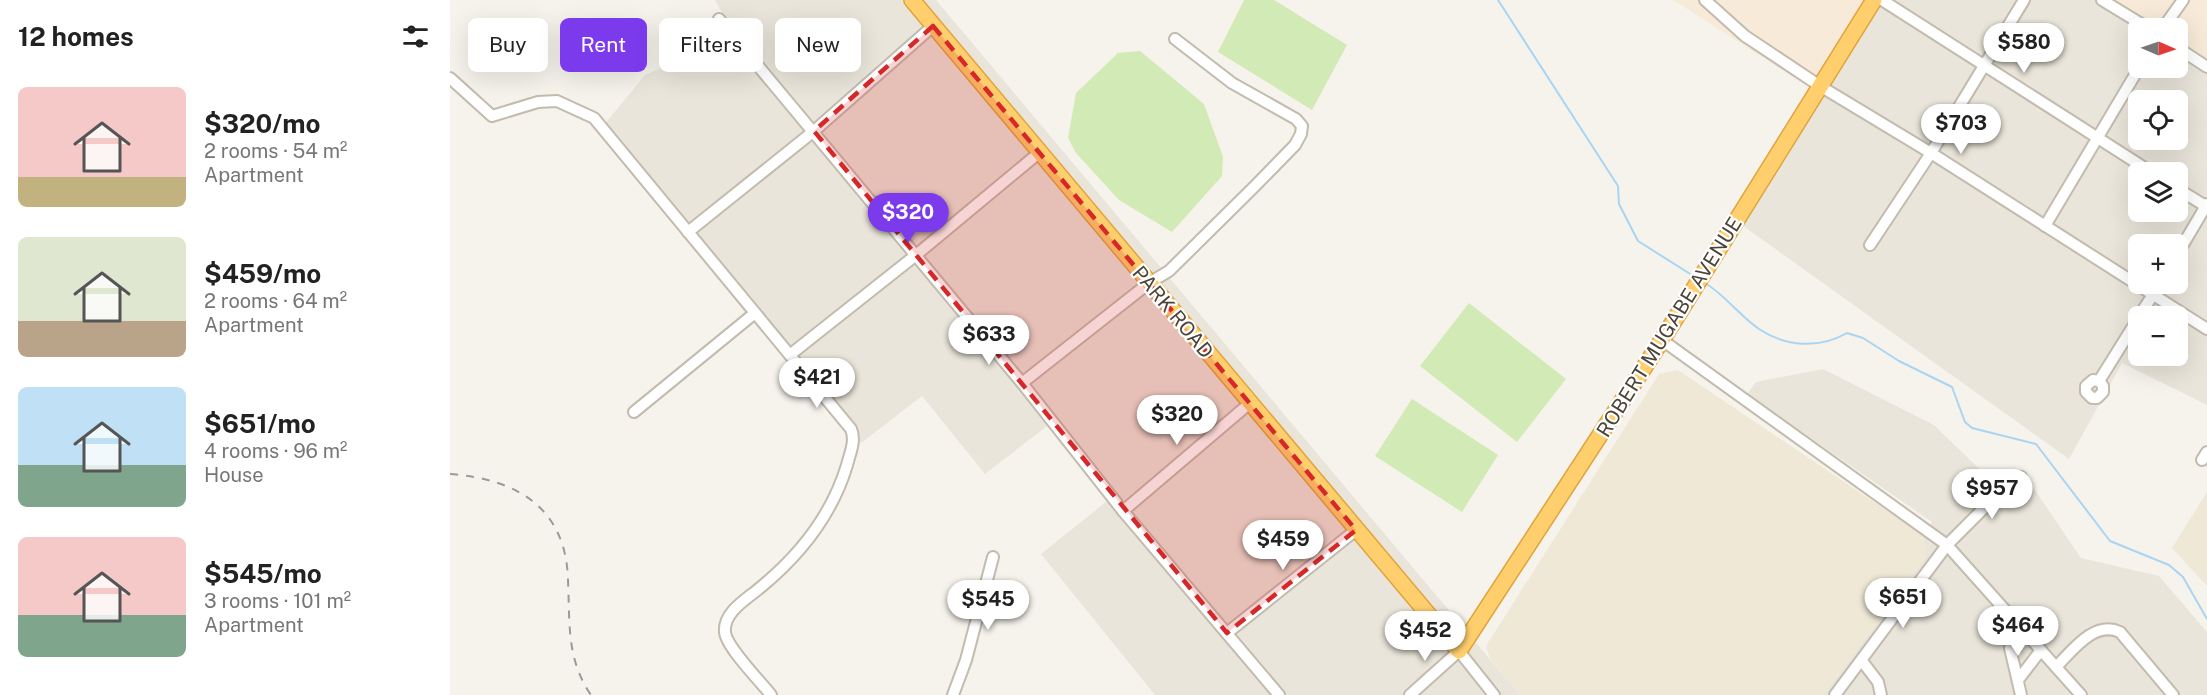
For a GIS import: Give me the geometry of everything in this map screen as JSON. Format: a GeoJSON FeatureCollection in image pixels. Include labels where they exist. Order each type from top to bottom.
{"type":"FeatureCollection","features":[{"type":"Feature","properties":{"kind":"highway","name":"PARK ROAD"},"geometry":{"type":"LineString","coordinates":[[912,0],[1459,651]]}},
{"type":"Feature","properties":{"kind":"highway","name":"ROBERT MUGABE AVENUE"},"geometry":{"type":"LineString","coordinates":[[1459,651],[1662,340],[1874,0]]}},
{"type":"Feature","properties":{"kind":"street"},"geometry":{"type":"LineString","coordinates":[[1882,0],[2135,162]]}},
{"type":"Feature","properties":{"kind":"street"},"geometry":{"type":"LineString","coordinates":[[1870,245],[1931,153],[2024,0]]}},
{"type":"Feature","properties":{"kind":"street"},"geometry":{"type":"LineString","coordinates":[[2102,0],[2132,18]]}},
{"type":"Feature","properties":{"kind":"street"},"geometry":{"type":"LineString","coordinates":[[2170,18],[2183,0]]}},
{"type":"Feature","properties":{"kind":"street"},"geometry":{"type":"LineString","coordinates":[[1713,2],[1745,36],[1820,86],[1931,153],[2207,329]]}},
{"type":"Feature","properties":{"kind":"street"},"geometry":{"type":"LineString","coordinates":[[688,232],[813,131],[933,26]]}},
{"type":"Feature","properties":{"kind":"street"},"geometry":{"type":"LineString","coordinates":[[1022,383],[1149,283],[1169,271],[1295,146],[1301,134],[1300,122],[1290,114],[1232,82],[1175,39]]}},
{"type":"Feature","properties":{"kind":"street"},"geometry":{"type":"LineString","coordinates":[[2188,55],[2207,67]]}},
{"type":"Feature","properties":{"kind":"street"},"geometry":{"type":"LineString","coordinates":[[763,71],[1022,383],[1124,511],[1279,695]]}},
{"type":"Feature","properties":{"kind":"street"},"geometry":{"type":"LineString","coordinates":[[450,78],[492,116],[538,102],[556,101],[594,118],[851,429],[854,438],[841,486],[819,526],[775,575],[731,612],[726,621],[726,638],[771,695]]}},
{"type":"Feature","properties":{"kind":"street"},"geometry":{"type":"LineString","coordinates":[[2044,226],[2133,78]]}},
{"type":"Feature","properties":{"kind":"street"},"geometry":{"type":"LineString","coordinates":[[791,354],[916,255],[1040,152]]}},
{"type":"Feature","properties":{"kind":"street"},"geometry":{"type":"LineString","coordinates":[[2188,195],[2206,206],[2188,236]]}},
{"type":"Feature","properties":{"kind":"street"},"geometry":{"type":"LineString","coordinates":[[2146,306],[2153,295]]}},
{"type":"Feature","properties":{"kind":"street"},"geometry":{"type":"LineString","coordinates":[[634,412],[755,313]]}},
{"type":"Feature","properties":{"kind":"street"},"geometry":{"type":"LineString","coordinates":[[2099,381],[2128,335]]}},
{"type":"Feature","properties":{"kind":"street"},"geometry":{"type":"LineString","coordinates":[[1662,340],[1947,545],[2081,695]]}},
{"type":"Feature","properties":{"kind":"street"},"geometry":{"type":"LineString","coordinates":[[1124,511],[1250,403]]}},
{"type":"Feature","properties":{"kind":"street"},"geometry":{"type":"LineString","coordinates":[[1835,695],[1947,545],[1985,507],[2021,477]]}},
{"type":"Feature","properties":{"kind":"street"},"geometry":{"type":"LineString","coordinates":[[1227,633],[1356,530]]}},
{"type":"Feature","properties":{"kind":"street"},"geometry":{"type":"LineString","coordinates":[[953,695],[966,660],[993,557]]}},
{"type":"Feature","properties":{"kind":"street"},"geometry":{"type":"LineString","coordinates":[[2056,668],[2078,645],[2101,628],[2111,628],[2120,632],[2173,695]]}},
{"type":"Feature","properties":{"kind":"street"},"geometry":{"type":"LineString","coordinates":[[2010,648],[2021,695]]}},
{"type":"Feature","properties":{"kind":"street"},"geometry":{"type":"LineString","coordinates":[[2018,680],[2041,650]]}},
{"type":"Feature","properties":{"kind":"street"},"geometry":{"type":"LineString","coordinates":[[1410,695],[1459,651],[1494,695]]}},
{"type":"Feature","properties":{"kind":"street"},"geometry":{"type":"LineString","coordinates":[[1862,661],[1878,682],[1881,695]]}},
{"type":"Feature","properties":{"kind":"highlighted area"},"geometry":{"type":"Polygon","coordinates":[[[933,26],[1356,530],[1227,633],[814,131],[933,26]]]}},
{"type":"Feature","properties":{"kind":"shaded area"},"geometry":{"type":"Polygon","coordinates":[[[715,0],[936,0],[1520,695],[1155,695],[1041,554],[1111,498],[1051,423],[985,474],[922,396],[861,443],[603,126],[645,75],[659,69],[659,72],[763,72],[763,18],[725,18],[715,0]]]}},
{"type":"Feature","properties":{"kind":"shaded area"},"geometry":{"type":"Polygon","coordinates":[[[1673,0],[1879,0],[1820,94],[1673,0]]]}},
{"type":"Feature","properties":{"kind":"shaded area"},"geometry":{"type":"Polygon","coordinates":[[[1879,0],[2109,0],[2128,18],[2128,78],[2188,78],[2188,52],[2207,64],[2207,405],[2128,366],[2188,366],[2188,306],[2128,306],[2128,366],[2122,363],[2069,459],[1739,223],[1879,0]]]}},
{"type":"Feature","properties":{"kind":"shaded area"},"geometry":{"type":"Polygon","coordinates":[[[2109,0],[2207,0],[2207,64],[2188,52],[2188,18],[2137,18],[2109,0]]]}},
{"type":"Feature","properties":{"kind":"shaded area"},"geometry":{"type":"Polygon","coordinates":[[[1823,369],[1934,425],[2002,491],[2026,477],[2081,558],[2159,576],[2207,632],[2207,695],[1823,695],[1926,556],[1923,535],[1932,522],[1747,394],[1756,382],[1823,369]]]}},
{"type":"Feature","properties":{"kind":"shaded area"},"geometry":{"type":"Polygon","coordinates":[[[1678,370],[1923,535],[1926,556],[1823,695],[1520,695],[1490,659],[1486,646],[1659,374],[1678,370]]]}},
{"type":"Feature","properties":{"kind":"shaded area"},"geometry":{"type":"Polygon","coordinates":[[[2207,492],[2207,586],[2172,548],[2207,492]]]}},
{"type":"Feature","properties":{"kind":"green space"},"geometry":{"type":"Polygon","coordinates":[[[1244,0],[1274,0],[1347,45],[1312,110],[1218,52],[1244,0]]]}},
{"type":"Feature","properties":{"kind":"green space"},"geometry":{"type":"Polygon","coordinates":[[[1140,51],[1204,104],[1223,157],[1222,176],[1172,232],[1119,200],[1076,153],[1068,138],[1076,93],[1118,53],[1140,51]]]}},
{"type":"Feature","properties":{"kind":"green space"},"geometry":{"type":"Polygon","coordinates":[[[1469,303],[1566,379],[1517,442],[1420,366],[1469,303]]]}},
{"type":"Feature","properties":{"kind":"green space"},"geometry":{"type":"Polygon","coordinates":[[[1412,399],[1498,455],[1462,512],[1375,456],[1412,399]]]}},
{"type":"Feature","properties":{"kind":"waterway"},"geometry":{"type":"LineString","coordinates":[[1498,0],[1618,186],[1619,204],[1638,241],[1695,277]]}},
{"type":"Feature","properties":{"kind":"waterway"},"geometry":{"type":"LineString","coordinates":[[1705,283],[1769,335],[1791,342],[1814,344],[1847,333],[1863,338],[1899,361],[1952,387],[1965,422],[1972,428],[2036,444],[2110,541],[2169,565],[2183,577],[2207,619]]}},
{"type":"Feature","properties":{"kind":"railway"},"geometry":{"type":"LineString","coordinates":[[450,474],[496,482],[516,490],[547,516],[558,533],[565,555],[573,654],[577,668],[591,695]]}}]}
